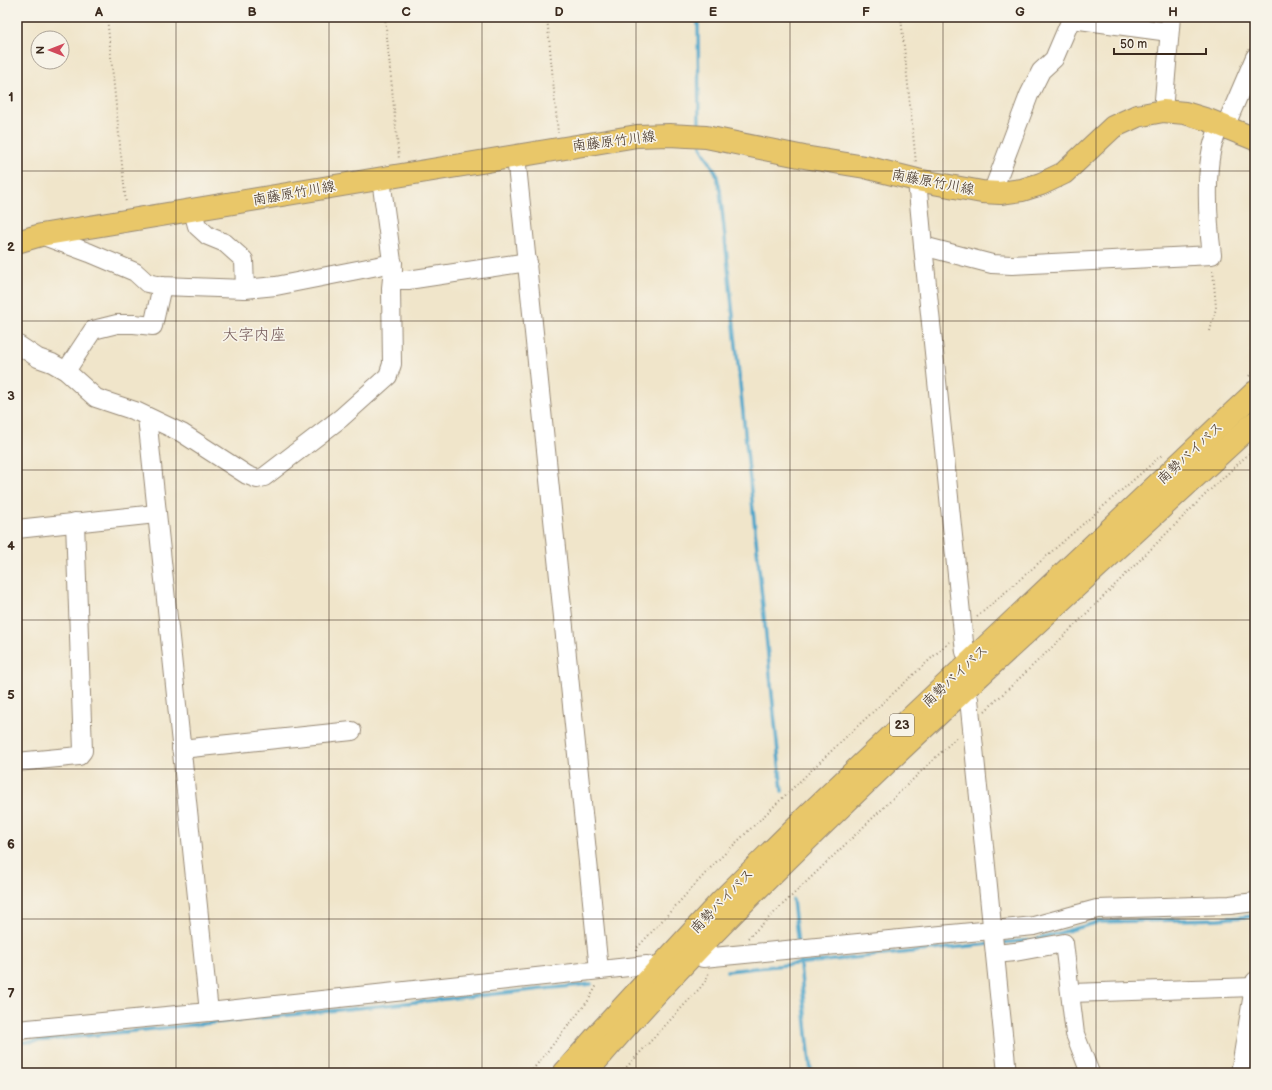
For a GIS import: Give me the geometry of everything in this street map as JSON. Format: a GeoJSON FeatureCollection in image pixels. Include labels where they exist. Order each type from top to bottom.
{"type":"FeatureCollection","features":[{"type":"Feature","properties":{"kind":"main road","name":"南藤原竹川線"},"geometry":{"type":"LineString","coordinates":[[17,242],[41,235],[193,211],[637,136],[669,135],[700,137],[865,168],[917,180],[992,193],[1022,190],[1041,184],[1064,173],[1113,127],[1137,116],[1163,111],[1185,113],[1255,139]]}},
{"type":"Feature","properties":{"kind":"main road","name":"南勢バイパス"},"geometry":{"type":"LineString","coordinates":[[564,1073],[600,1031],[722,900],[804,818],[1250,386]]}},
{"type":"Feature","properties":{"kind":"main road","name":"南勢バイパス"},"geometry":{"type":"LineString","coordinates":[[586,1073],[621,1031],[754,891],[932,720],[1255,422]]}},
{"type":"Feature","properties":{"kind":"street"},"geometry":{"type":"LineString","coordinates":[[992,193],[1029,95],[1041,70],[1054,59],[1072,18],[1170,24],[1163,111]]}},
{"type":"Feature","properties":{"kind":"street"},"geometry":{"type":"LineString","coordinates":[[923,246],[992,264],[1012,265],[1212,255],[1208,219],[1209,171],[1214,141],[1221,126],[1228,120],[1255,57]]}},
{"type":"Feature","properties":{"kind":"street"},"geometry":{"type":"LineString","coordinates":[[516,156],[599,970]]}},
{"type":"Feature","properties":{"kind":"street"},"geometry":{"type":"LineString","coordinates":[[17,344],[38,358],[52,363],[66,371],[96,398],[138,412],[182,433],[247,476],[257,479],[264,477],[341,418],[388,376],[392,364],[391,177]]}},
{"type":"Feature","properties":{"kind":"street"},"geometry":{"type":"LineString","coordinates":[[917,180],[965,652]]}},
{"type":"Feature","properties":{"kind":"street"},"geometry":{"type":"LineString","coordinates":[[193,211],[197,226],[208,236],[225,243],[244,260],[245,289]]}},
{"type":"Feature","properties":{"kind":"street"},"geometry":{"type":"LineString","coordinates":[[41,235],[135,272],[147,283],[162,286],[245,289],[392,272],[408,280],[528,262]]}},
{"type":"Feature","properties":{"kind":"street"},"geometry":{"type":"LineString","coordinates":[[66,371],[93,330],[117,324],[153,326],[162,286]]}},
{"type":"Feature","properties":{"kind":"street"},"geometry":{"type":"LineString","coordinates":[[147,417],[209,1012]]}},
{"type":"Feature","properties":{"kind":"street"},"geometry":{"type":"LineString","coordinates":[[17,529],[156,514]]}},
{"type":"Feature","properties":{"kind":"street"},"geometry":{"type":"LineString","coordinates":[[17,762],[78,756],[83,751],[75,522]]}},
{"type":"Feature","properties":{"kind":"street"},"geometry":{"type":"LineString","coordinates":[[969,699],[1007,1073]]}},
{"type":"Feature","properties":{"kind":"street"},"geometry":{"type":"LineString","coordinates":[[181,749],[352,731]]}},
{"type":"Feature","properties":{"kind":"street"},"geometry":{"type":"LineString","coordinates":[[706,958],[798,949],[994,942],[1034,926],[1097,909],[1255,902]]}},
{"type":"Feature","properties":{"kind":"street"},"geometry":{"type":"LineString","coordinates":[[994,942],[1015,952],[1064,943],[1075,1034],[1090,1073]]}},
{"type":"Feature","properties":{"kind":"street"},"geometry":{"type":"LineString","coordinates":[[17,1030],[209,1012],[641,965]]}},
{"type":"Feature","properties":{"kind":"street"},"geometry":{"type":"LineString","coordinates":[[1071,993],[1254,984],[1240,1073]]}},
{"type":"Feature","properties":{"kind":"path"},"geometry":{"type":"LineString","coordinates":[[107,17],[127,221]]}},
{"type":"Feature","properties":{"kind":"path"},"geometry":{"type":"LineString","coordinates":[[385,17],[391,177]]}},
{"type":"Feature","properties":{"kind":"path"},"geometry":{"type":"LineString","coordinates":[[547,17],[560,148]]}},
{"type":"Feature","properties":{"kind":"path"},"geometry":{"type":"LineString","coordinates":[[901,17],[917,180]]}},
{"type":"Feature","properties":{"kind":"path"},"geometry":{"type":"LineString","coordinates":[[1210,331],[1216,308],[1212,255]]}},
{"type":"Feature","properties":{"kind":"path"},"geometry":{"type":"LineString","coordinates":[[1250,386],[1255,371]]}},
{"type":"Feature","properties":{"kind":"path"},"geometry":{"type":"LineString","coordinates":[[746,955],[746,939],[1067,633],[1209,491],[1255,448]]}},
{"type":"Feature","properties":{"kind":"path"},"geometry":{"type":"LineString","coordinates":[[641,965],[636,949],[714,864],[850,733],[963,629],[1165,452]]}},
{"type":"Feature","properties":{"kind":"path"},"geometry":{"type":"LineString","coordinates":[[621,1073],[706,980],[709,972],[706,958]]}},
{"type":"Feature","properties":{"kind":"path"},"geometry":{"type":"LineString","coordinates":[[530,1073],[594,993],[599,982],[599,970]]}},
{"type":"Feature","properties":{"kind":"waterway"},"geometry":{"type":"LineString","coordinates":[[698,17],[699,130]]}},
{"type":"Feature","properties":{"kind":"waterway"},"geometry":{"type":"LineString","coordinates":[[701,144],[701,147],[716,173],[720,190],[782,791]]}},
{"type":"Feature","properties":{"kind":"waterway"},"geometry":{"type":"LineString","coordinates":[[793,900],[798,945]]}},
{"type":"Feature","properties":{"kind":"waterway"},"geometry":{"type":"LineString","coordinates":[[999,943],[1034,940],[1099,922],[1219,919],[1255,916]]}},
{"type":"Feature","properties":{"kind":"waterway"},"geometry":{"type":"LineString","coordinates":[[727,971],[989,944]]}},
{"type":"Feature","properties":{"kind":"waterway"},"geometry":{"type":"LineString","coordinates":[[799,955],[811,1073]]}},
{"type":"Feature","properties":{"kind":"waterway"},"geometry":{"type":"LineString","coordinates":[[17,1043],[591,984]]}},
{"type":"Feature","properties":{"kind":"district","name":"大字内座"},"geometry":{"type":"Point","coordinates":[254,335]}}]}
